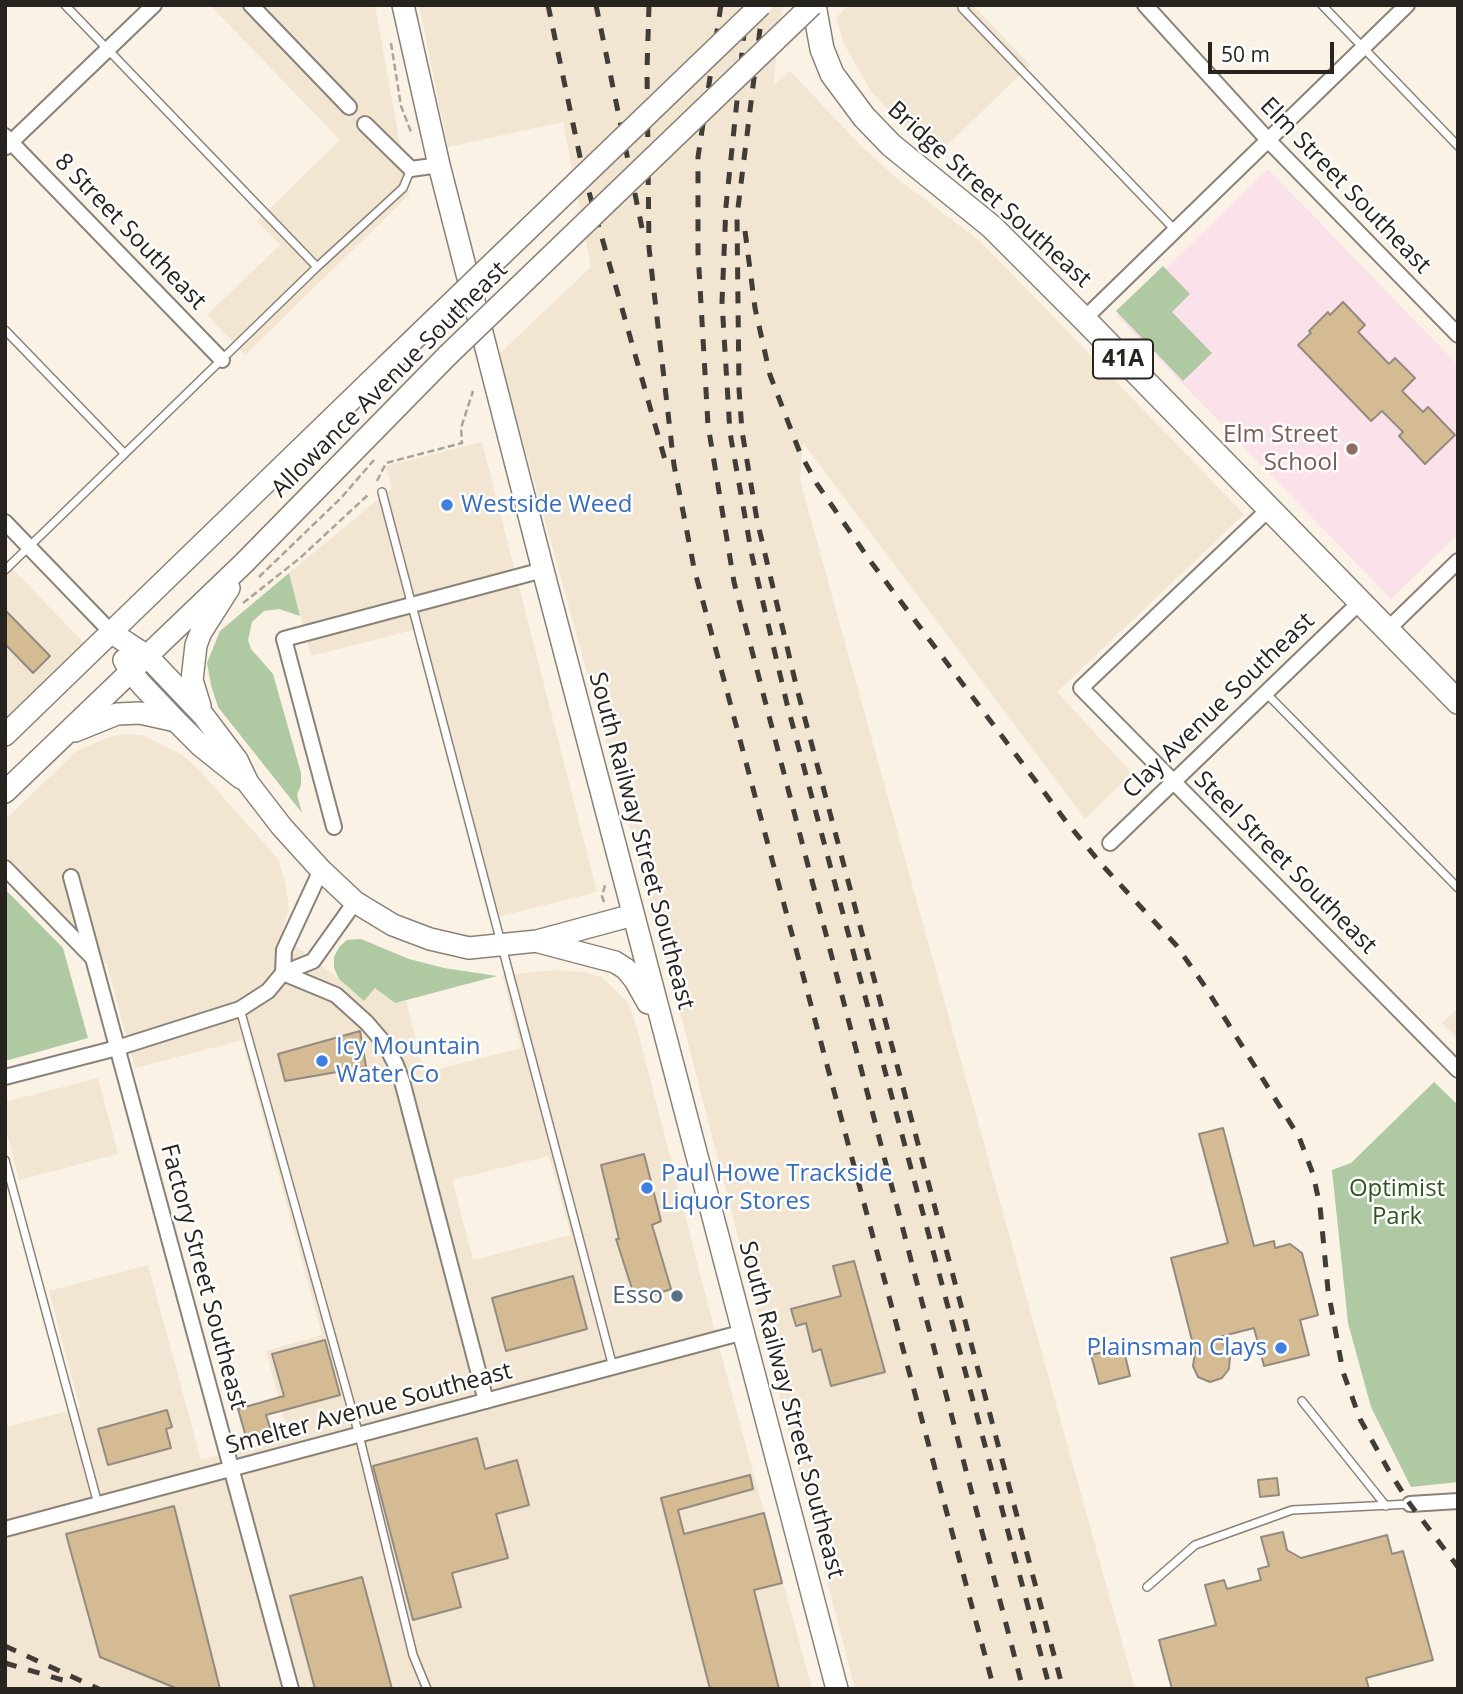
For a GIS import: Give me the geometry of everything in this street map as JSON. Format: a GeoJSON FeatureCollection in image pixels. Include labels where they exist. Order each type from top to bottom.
{"type":"FeatureCollection","features":[{"type":"Feature","properties":{"kind":"main road","name":"Bridge Street Southeast"},"geometry":{"type":"LineString","coordinates":[[813,5],[822,49],[832,74],[864,117],[891,145],[992,227],[1458,702]]}},
{"type":"Feature","properties":{"kind":"street"},"geometry":{"type":"LineString","coordinates":[[7,142],[154,5]]}},
{"type":"Feature","properties":{"kind":"street"},"geometry":{"type":"LineString","coordinates":[[251,5],[349,107]]}},
{"type":"Feature","properties":{"kind":"street","name":"South Railway Street Southeast"},"geometry":{"type":"LineString","coordinates":[[403,5],[439,165],[543,570],[837,1689]]}},
{"type":"Feature","properties":{"kind":"street","name":"Allowance Avenue Southeast"},"geometry":{"type":"LineString","coordinates":[[5,735],[761,5]]}},
{"type":"Feature","properties":{"kind":"street","name":"Allowance Avenue Southeast"},"geometry":{"type":"LineString","coordinates":[[5,792],[244,563],[448,355],[813,5]]}},
{"type":"Feature","properties":{"kind":"street","name":"Elm Street Southeast"},"geometry":{"type":"LineString","coordinates":[[1145,5],[1268,140],[1458,335]]}},
{"type":"Feature","properties":{"kind":"street"},"geometry":{"type":"LineString","coordinates":[[1084,318],[1407,5]]}},
{"type":"Feature","properties":{"kind":"street"},"geometry":{"type":"LineString","coordinates":[[365,124],[411,169],[439,165]]}},
{"type":"Feature","properties":{"kind":"street","name":"8 Street Southeast"},"geometry":{"type":"LineString","coordinates":[[7,142],[222,360]]}},
{"type":"Feature","properties":{"kind":"street","name":"Steel Street Southeast"},"geometry":{"type":"LineString","coordinates":[[1269,509],[1081,688],[1458,1070]]}},
{"type":"Feature","properties":{"kind":"street"},"geometry":{"type":"LineString","coordinates":[[5,522],[112,633],[147,656],[203,715],[237,760],[248,783],[282,827],[355,902],[393,925],[430,939],[469,948],[537,941],[633,915]]}},
{"type":"Feature","properties":{"kind":"street"},"geometry":{"type":"LineString","coordinates":[[1387,630],[1458,561]]}},
{"type":"Feature","properties":{"kind":"street"},"geometry":{"type":"LineString","coordinates":[[203,715],[192,680],[196,645],[201,632],[244,563]]}},
{"type":"Feature","properties":{"kind":"street"},"geometry":{"type":"LineString","coordinates":[[334,827],[284,639],[543,570]]}},
{"type":"Feature","properties":{"kind":"street","name":"Clay Avenue Southeast"},"geometry":{"type":"LineString","coordinates":[[1110,843],[1360,602]]}},
{"type":"Feature","properties":{"kind":"street"},"geometry":{"type":"LineString","coordinates":[[112,633],[130,671],[176,722],[201,746],[248,783]]}},
{"type":"Feature","properties":{"kind":"street"},"geometry":{"type":"LineString","coordinates":[[57,740],[117,713],[140,713],[176,722]]}},
{"type":"Feature","properties":{"kind":"street"},"geometry":{"type":"LineString","coordinates":[[5,868],[94,959]]}},
{"type":"Feature","properties":{"kind":"street"},"geometry":{"type":"LineString","coordinates":[[283,973],[284,950],[321,870]]}},
{"type":"Feature","properties":{"kind":"street","name":"Factory Street Southeast"},"geometry":{"type":"LineString","coordinates":[[71,877],[291,1689]]}},
{"type":"Feature","properties":{"kind":"street"},"geometry":{"type":"LineString","coordinates":[[5,1077],[117,1048],[240,1009],[268,991],[283,973],[313,961],[355,902]]}},
{"type":"Feature","properties":{"kind":"street"},"geometry":{"type":"LineString","coordinates":[[537,941],[608,959],[626,969],[642,989],[676,1073]]}},
{"type":"Feature","properties":{"kind":"street"},"geometry":{"type":"LineString","coordinates":[[283,973],[336,995],[368,1023],[385,1044],[396,1065],[486,1401]]}},
{"type":"Feature","properties":{"kind":"street","name":"Smelter Avenue Southeast"},"geometry":{"type":"LineString","coordinates":[[5,1529],[744,1332]]}},
{"type":"Feature","properties":{"kind":"street"},"geometry":{"type":"LineString","coordinates":[[1410,1504],[1458,1501]]}},
{"type":"Feature","properties":{"kind":"lane"},"geometry":{"type":"LineString","coordinates":[[65,5],[317,267]]}},
{"type":"Feature","properties":{"kind":"lane"},"geometry":{"type":"LineString","coordinates":[[965,5],[962,8],[1175,230]]}},
{"type":"Feature","properties":{"kind":"lane"},"geometry":{"type":"LineString","coordinates":[[1322,5],[1458,146]]}},
{"type":"Feature","properties":{"kind":"lane"},"geometry":{"type":"LineString","coordinates":[[5,570],[317,267],[403,188],[411,169]]}},
{"type":"Feature","properties":{"kind":"lane"},"geometry":{"type":"LineString","coordinates":[[5,330],[124,453]]}},
{"type":"Feature","properties":{"kind":"lane"},"geometry":{"type":"LineString","coordinates":[[383,492],[614,1367]]}},
{"type":"Feature","properties":{"kind":"lane"},"geometry":{"type":"LineString","coordinates":[[1266,693],[1458,888]]}},
{"type":"Feature","properties":{"kind":"lane"},"geometry":{"type":"LineString","coordinates":[[240,1009],[359,1435],[413,1655],[427,1689]]}},
{"type":"Feature","properties":{"kind":"lane"},"geometry":{"type":"LineString","coordinates":[[5,1160],[98,1504]]}},
{"type":"Feature","properties":{"kind":"lane"},"geometry":{"type":"LineString","coordinates":[[1302,1401],[1386,1506]]}},
{"type":"Feature","properties":{"kind":"lane"},"geometry":{"type":"LineString","coordinates":[[1147,1587],[1195,1545],[1292,1510],[1410,1504]]}},
{"type":"Feature","properties":{"kind":"path"},"geometry":{"type":"LineString","coordinates":[[391,43],[401,106],[413,136]]}},
{"type":"Feature","properties":{"kind":"path"},"geometry":{"type":"LineString","coordinates":[[240,605],[300,558],[351,513],[374,487],[386,463],[462,443],[461,428],[473,391]]}},
{"type":"Feature","properties":{"kind":"path"},"geometry":{"type":"LineString","coordinates":[[253,583],[341,498]]}},
{"type":"Feature","properties":{"kind":"shaded area"},"geometry":{"type":"Polygon","coordinates":[[[210,5],[375,5],[409,195],[245,355],[207,315],[280,245],[257,221],[340,140],[210,5]]]}},
{"type":"Feature","properties":{"kind":"shaded area"},"geometry":{"type":"Polygon","coordinates":[[[419,5],[783,5],[773,85],[790,71],[862,147],[895,177],[980,241],[1244,514],[1057,692],[1132,773],[1085,819],[803,443],[800,480],[1135,1689],[855,1689],[666,958],[499,354],[591,267],[563,122],[448,147],[419,5]]]}},
{"type":"Feature","properties":{"kind":"shaded area"},"geometry":{"type":"Polygon","coordinates":[[[848,5],[973,5],[1030,65],[940,152],[909,132],[871,91],[844,44],[836,18],[848,5]]]}},
{"type":"Feature","properties":{"kind":"shaded area","name":"Elm Street School"},"geometry":{"type":"Polygon","coordinates":[[[1268,169],[1458,365],[1458,534],[1391,599],[1117,316],[1268,169]]]}},
{"type":"Feature","properties":{"kind":"shaded area"},"geometry":{"type":"Polygon","coordinates":[[[482,442],[597,892],[489,919],[413,630],[311,656],[289,573],[392,488],[386,466],[482,442]]]}},
{"type":"Feature","properties":{"kind":"shaded area"},"geometry":{"type":"Polygon","coordinates":[[[8,564],[85,644],[5,718],[5,568],[8,564]]]}},
{"type":"Feature","properties":{"kind":"shaded area"},"geometry":{"type":"Polygon","coordinates":[[[122,734],[142,735],[181,754],[198,769],[278,859],[289,909],[281,935],[363,1001],[375,987],[395,1003],[406,1000],[424,1073],[521,1048],[502,975],[558,970],[583,972],[602,977],[628,1003],[637,1028],[714,1328],[812,1689],[5,1689],[5,1427],[80,1408],[49,1291],[148,1265],[201,1460],[289,1437],[266,1351],[322,1335],[242,1040],[135,1068],[107,965],[5,855],[5,823],[8,817],[77,751],[122,734]],[[549,1156],[452,1180],[473,1260],[571,1235],[549,1156]]]}},
{"type":"Feature","properties":{"kind":"shaded area"},"geometry":{"type":"Polygon","coordinates":[[[1458,1008],[1458,1039],[1442,1023],[1458,1008]]]}},
{"type":"Feature","properties":{"kind":"shaded area"},"geometry":{"type":"Polygon","coordinates":[[[98,1078],[118,1154],[19,1180],[5,1126],[5,1102],[98,1078]]]}},
{"type":"Feature","properties":{"kind":"green space"},"geometry":{"type":"Polygon","coordinates":[[[1163,266],[1190,294],[1172,312],[1212,353],[1183,381],[1116,311],[1163,266]]]}},
{"type":"Feature","properties":{"kind":"green space"},"geometry":{"type":"Polygon","coordinates":[[[289,573],[300,616],[279,609],[264,611],[252,622],[248,640],[251,649],[273,674],[301,773],[301,785],[297,795],[302,813],[218,707],[207,663],[220,631],[289,573]]]}},
{"type":"Feature","properties":{"kind":"green space"},"geometry":{"type":"Polygon","coordinates":[[[5,889],[63,948],[88,1038],[5,1061],[5,889]]]}},
{"type":"Feature","properties":{"kind":"green space"},"geometry":{"type":"Polygon","coordinates":[[[361,939],[409,959],[444,968],[497,976],[395,1003],[375,988],[364,1001],[339,979],[334,968],[334,957],[339,947],[347,940],[361,939]]]}},
{"type":"Feature","properties":{"kind":"green space","name":"Optimist Park"},"geometry":{"type":"Polygon","coordinates":[[[1434,1082],[1458,1105],[1458,1482],[1411,1487],[1371,1407],[1348,1323],[1332,1170],[1351,1163],[1434,1082]]]}},
{"type":"Feature","properties":{"kind":"building"},"geometry":{"type":"Polygon","coordinates":[[[1343,302],[1365,325],[1358,332],[1389,364],[1395,358],[1415,378],[1402,391],[1423,412],[1428,407],[1455,435],[1425,464],[1399,436],[1403,432],[1382,411],[1371,421],[1298,345],[1328,312],[1330,315],[1343,302]]]}},
{"type":"Feature","properties":{"kind":"building"},"geometry":{"type":"Polygon","coordinates":[[[5,610],[50,656],[33,673],[5,644],[5,610]]]}},
{"type":"Feature","properties":{"kind":"building","name":"Icy Mountain Water Co"},"geometry":{"type":"Polygon","coordinates":[[[360,1031],[366,1067],[285,1081],[278,1054],[360,1031]]]}},
{"type":"Feature","properties":{"kind":"building"},"geometry":{"type":"Polygon","coordinates":[[[1223,1128],[1254,1246],[1274,1241],[1275,1248],[1290,1244],[1302,1253],[1318,1315],[1300,1320],[1309,1355],[1264,1366],[1254,1328],[1219,1337],[1230,1356],[1229,1369],[1222,1378],[1210,1382],[1198,1377],[1193,1366],[1195,1352],[1171,1258],[1228,1243],[1199,1134],[1223,1128]]]}},
{"type":"Feature","properties":{"kind":"building"},"geometry":{"type":"Polygon","coordinates":[[[644,1154],[661,1221],[652,1225],[671,1289],[636,1301],[616,1239],[619,1239],[601,1165],[644,1154]]]}},
{"type":"Feature","properties":{"kind":"building"},"geometry":{"type":"Polygon","coordinates":[[[854,1261],[885,1372],[831,1386],[821,1349],[813,1352],[806,1323],[796,1326],[791,1309],[841,1296],[833,1266],[854,1261]]]}},
{"type":"Feature","properties":{"kind":"building"},"geometry":{"type":"Polygon","coordinates":[[[573,1276],[587,1329],[506,1351],[492,1298],[573,1276]]]}},
{"type":"Feature","properties":{"kind":"building"},"geometry":{"type":"Polygon","coordinates":[[[325,1340],[340,1395],[266,1415],[271,1431],[246,1437],[238,1409],[284,1396],[272,1354],[325,1340]]]}},
{"type":"Feature","properties":{"kind":"building"},"geometry":{"type":"Polygon","coordinates":[[[1123,1347],[1130,1376],[1099,1384],[1091,1355],[1123,1347]]]}},
{"type":"Feature","properties":{"kind":"building"},"geometry":{"type":"Polygon","coordinates":[[[167,1410],[172,1427],[166,1429],[171,1448],[108,1465],[98,1429],[167,1410]]]}},
{"type":"Feature","properties":{"kind":"building"},"geometry":{"type":"Polygon","coordinates":[[[477,1438],[485,1469],[517,1460],[529,1505],[496,1514],[508,1558],[452,1573],[461,1607],[413,1620],[373,1466],[477,1438]]]}},
{"type":"Feature","properties":{"kind":"building"},"geometry":{"type":"Polygon","coordinates":[[[750,1475],[753,1489],[678,1510],[684,1534],[764,1513],[782,1583],[754,1590],[779,1689],[710,1689],[661,1498],[750,1475]]]}},
{"type":"Feature","properties":{"kind":"building"},"geometry":{"type":"Polygon","coordinates":[[[1277,1478],[1279,1495],[1260,1497],[1258,1480],[1277,1478]]]}},
{"type":"Feature","properties":{"kind":"building"},"geometry":{"type":"Polygon","coordinates":[[[174,1506],[220,1689],[178,1689],[100,1657],[66,1534],[174,1506]]]}},
{"type":"Feature","properties":{"kind":"building"},"geometry":{"type":"Polygon","coordinates":[[[1283,1532],[1287,1550],[1301,1558],[1387,1535],[1392,1554],[1403,1551],[1433,1660],[1366,1678],[1369,1689],[1172,1689],[1159,1640],[1216,1625],[1205,1585],[1224,1580],[1227,1589],[1261,1580],[1258,1569],[1269,1566],[1261,1537],[1283,1532]]]}},
{"type":"Feature","properties":{"kind":"building"},"geometry":{"type":"Polygon","coordinates":[[[362,1577],[392,1689],[315,1689],[290,1596],[362,1577]]]}},
{"type":"Feature","properties":{"kind":"railway"},"geometry":{"type":"LineString","coordinates":[[548,5],[583,171],[667,467]]}},
{"type":"Feature","properties":{"kind":"railway"},"geometry":{"type":"LineString","coordinates":[[596,5],[642,228]]}},
{"type":"Feature","properties":{"kind":"railway"},"geometry":{"type":"LineString","coordinates":[[649,5],[649,248],[674,465],[694,568],[994,1689]]}},
{"type":"Feature","properties":{"kind":"railway"},"geometry":{"type":"LineString","coordinates":[[721,5],[698,157],[698,252],[708,425],[734,582],[1023,1689]]}},
{"type":"Feature","properties":{"kind":"railway"},"geometry":{"type":"LineString","coordinates":[[747,5],[726,206],[722,302],[730,433],[752,556],[787,704],[1050,1689]]}},
{"type":"Feature","properties":{"kind":"railway"},"geometry":{"type":"LineString","coordinates":[[763,5],[737,216],[739,389],[742,431],[757,520],[797,689],[1063,1689]]}},
{"type":"Feature","properties":{"kind":"railway"},"geometry":{"type":"LineString","coordinates":[[745,231],[755,308],[770,375],[800,453],[817,484],[871,562],[1068,824],[1176,945],[1299,1137],[1313,1174],[1320,1206],[1328,1290],[1343,1372],[1360,1419],[1410,1504],[1458,1567]]}},
{"type":"Feature","properties":{"kind":"railway"},"geometry":{"type":"LineString","coordinates":[[5,1646],[99,1689]]}},
{"type":"Feature","properties":{"kind":"railway"},"geometry":{"type":"LineString","coordinates":[[5,1663],[66,1681]]}},
{"type":"Feature","properties":{"kind":"place","name":"Elm Street School"},"geometry":{"type":"Point","coordinates":[1352,449]}},
{"type":"Feature","properties":{"kind":"place","name":"Westside Weed"},"geometry":{"type":"Point","coordinates":[447,505]}},
{"type":"Feature","properties":{"kind":"place","name":"Icy Mountain Water Co"},"geometry":{"type":"Point","coordinates":[322,1061]}},
{"type":"Feature","properties":{"kind":"place","name":"Paul Howe Trackside Liquor Stores"},"geometry":{"type":"Point","coordinates":[647,1188]}},
{"type":"Feature","properties":{"kind":"place","name":"Esso"},"geometry":{"type":"Point","coordinates":[677,1296]}},
{"type":"Feature","properties":{"kind":"place","name":"Plainsman Clays"},"geometry":{"type":"Point","coordinates":[1281,1348]}}]}
